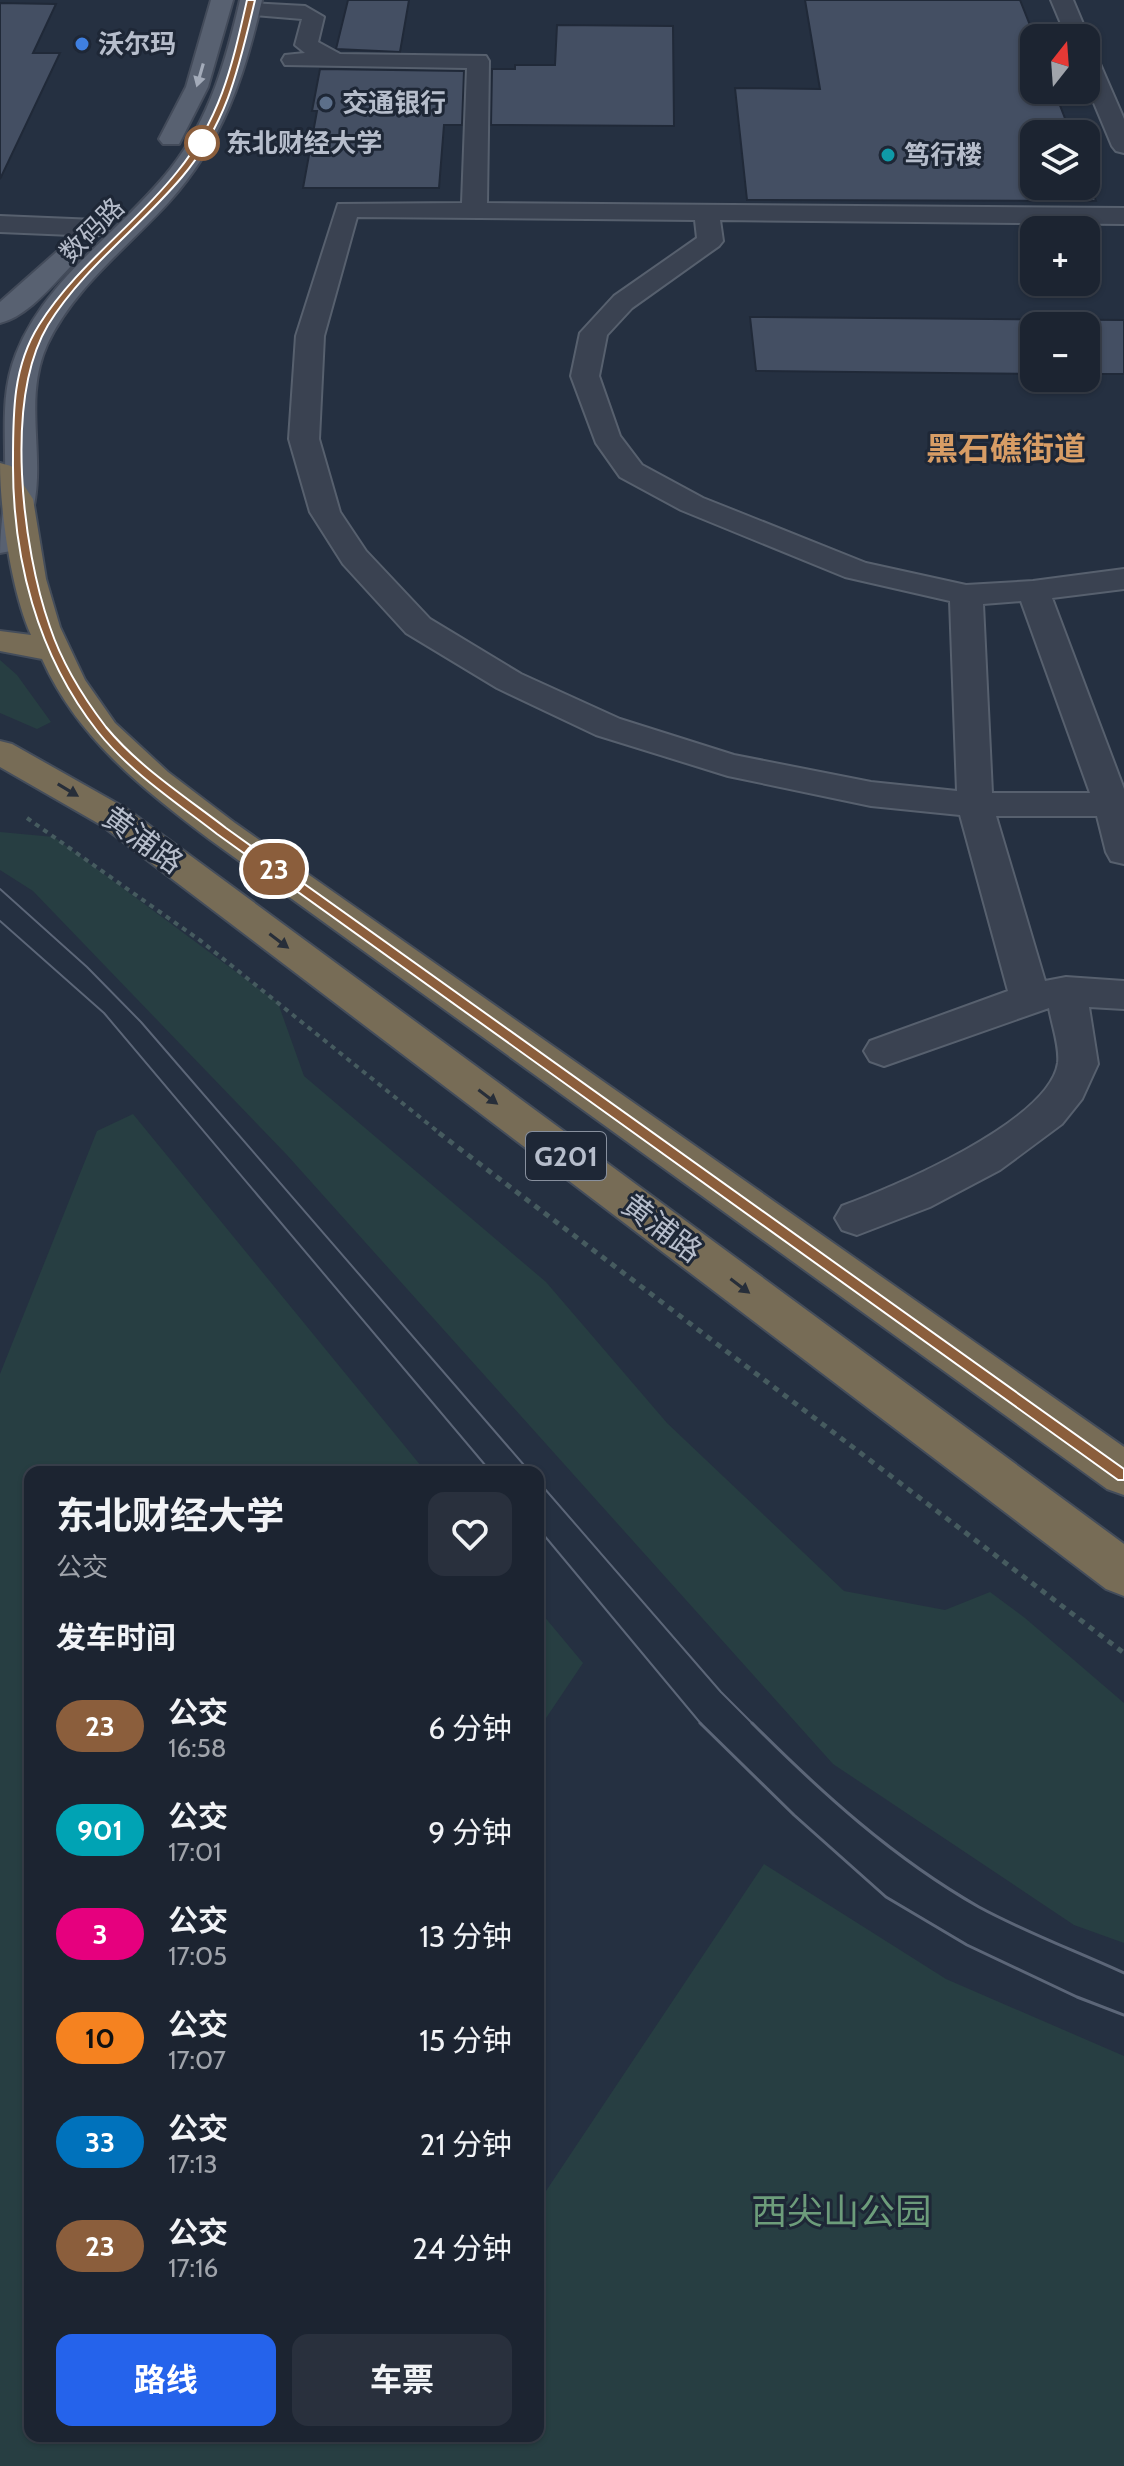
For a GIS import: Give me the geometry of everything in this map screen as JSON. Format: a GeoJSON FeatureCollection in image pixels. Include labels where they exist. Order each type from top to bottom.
{"type":"FeatureCollection","features":[{"type":"Feature","properties":{"kind":"highway","name":"黄浦路"},"geometry":{"type":"LineString","coordinates":[[9,486],[44,627],[68,680],[103,731],[166,789],[1124,1474]]}},
{"type":"Feature","properties":{"kind":"highway"},"geometry":{"type":"LineString","coordinates":[[0,641],[20,642],[55,652]]}},
{"type":"Feature","properties":{"kind":"highway","name":"黄浦路"},"geometry":{"type":"LineString","coordinates":[[0,752],[114,817],[1124,1573]]}},
{"type":"Feature","properties":{"kind":"main road"},"geometry":{"type":"LineString","coordinates":[[154,162],[186,113],[197,87],[222,0]]}},
{"type":"Feature","properties":{"kind":"main road","name":"数码路"},"geometry":{"type":"LineString","coordinates":[[0,544],[15,519],[9,486],[19,402],[11,383],[63,295],[179,175],[201,144],[231,86],[250,4]]}},
{"type":"Feature","properties":{"kind":"main road","name":"数码路"},"geometry":{"type":"LineString","coordinates":[[0,315],[20,300],[117,208]]}},
{"type":"Feature","properties":{"kind":"street"},"geometry":{"type":"LineString","coordinates":[[1062,0],[1072,24]]}},
{"type":"Feature","properties":{"kind":"street"},"geometry":{"type":"LineString","coordinates":[[250,4],[305,12],[313,17],[306,45],[335,60]]}},
{"type":"Feature","properties":{"kind":"street"},"geometry":{"type":"LineString","coordinates":[[293,60],[478,61],[474,210]]}},
{"type":"Feature","properties":{"kind":"street"},"geometry":{"type":"LineString","coordinates":[[1100,90],[1124,146]]}},
{"type":"Feature","properties":{"kind":"street"},"geometry":{"type":"LineString","coordinates":[[1118,805],[975,805],[871,794],[728,765],[608,727],[509,681],[418,626],[354,557],[325,512],[304,439],[310,336],[347,209],[1124,216]]}},
{"type":"Feature","properties":{"kind":"street"},"geometry":{"type":"LineString","coordinates":[[707,214],[710,241],[623,302],[594,333],[585,376],[606,437],[631,471],[692,504],[856,570],[966,595],[1033,591],[1124,579]]}},
{"type":"Feature","properties":{"kind":"street"},"geometry":{"type":"LineString","coordinates":[[3,227],[96,228]]}},
{"type":"Feature","properties":{"kind":"street"},"geometry":{"type":"LineString","coordinates":[[1033,591],[1118,805],[1124,852]]}},
{"type":"Feature","properties":{"kind":"street"},"geometry":{"type":"LineString","coordinates":[[857,1218],[890,1208],[998,1151],[1047,1113],[1070,1084],[1078,1061],[1048,995],[975,805],[966,595]]}},
{"type":"Feature","properties":{"kind":"street"},"geometry":{"type":"LineString","coordinates":[[884,1051],[1048,995],[1124,995]]}},
{"type":"Feature","properties":{"kind":"path"},"geometry":{"type":"LineString","coordinates":[[22,814],[201,941],[423,1121],[1124,1653]]}},
{"type":"Feature","properties":{"kind":"green space"},"geometry":{"type":"Polygon","coordinates":[[[0,660],[17,675],[51,722],[37,729],[0,713],[0,660]]]}},
{"type":"Feature","properties":{"kind":"green space"},"geometry":{"type":"Polygon","coordinates":[[[0,832],[54,837],[278,1003],[304,1076],[546,1282],[667,1423],[844,1591],[945,1610],[990,1592],[1124,1703],[1124,1943],[1074,1925],[833,1764],[287,1155],[33,891],[0,870],[0,832]]]}},
{"type":"Feature","properties":{"kind":"green space","name":"西尖山公园"},"geometry":{"type":"Polygon","coordinates":[[[133,1114],[421,1466],[24,1466],[24,2442],[544,2442],[544,2194],[764,1864],[946,1979],[1124,2056],[1124,2466],[0,2466],[0,1374],[97,1131],[133,1114]]]}},
{"type":"Feature","properties":{"kind":"green space"},"geometry":{"type":"Polygon","coordinates":[[[544,1616],[583,1663],[544,1721],[544,1616]]]}},
{"type":"Feature","properties":{"kind":"building"},"geometry":{"type":"Polygon","coordinates":[[[348,0],[409,0],[400,52],[336,49],[348,0]]]}},
{"type":"Feature","properties":{"kind":"building","name":"笃行楼"},"geometry":{"type":"Polygon","coordinates":[[[805,0],[1020,0],[1029,24],[1020,24],[1020,104],[1059,104],[1066,120],[1020,120],[1020,200],[1096,201],[747,200],[735,88],[820,89],[805,0]]]}},
{"type":"Feature","properties":{"kind":"building"},"geometry":{"type":"Polygon","coordinates":[[[0,3],[56,4],[33,53],[60,53],[0,179],[0,3]]]}},
{"type":"Feature","properties":{"kind":"building"},"geometry":{"type":"Polygon","coordinates":[[[557,25],[673,26],[674,126],[491,125],[492,69],[515,69],[515,65],[555,65],[557,25]]]}},
{"type":"Feature","properties":{"kind":"building"},"geometry":{"type":"Polygon","coordinates":[[[320,69],[464,71],[462,125],[444,125],[439,188],[303,188],[317,111],[312,111],[320,69]]]}},
{"type":"Feature","properties":{"kind":"building"},"geometry":{"type":"Polygon","coordinates":[[[750,317],[1020,319],[1020,374],[756,371],[750,317]]]}},
{"type":"Feature","properties":{"kind":"building"},"geometry":{"type":"Polygon","coordinates":[[[1100,320],[1124,320],[1124,374],[1100,374],[1100,320]]]}},
{"type":"Feature","properties":{"kind":"tram line"},"geometry":{"type":"LineString","coordinates":[[0,889],[87,967],[141,1022],[525,1466]]}},
{"type":"Feature","properties":{"kind":"tram line"},"geometry":{"type":"LineString","coordinates":[[0,921],[104,1013],[486,1466]]}},
{"type":"Feature","properties":{"kind":"tram line"},"geometry":{"type":"LineString","coordinates":[[544,1488],[721,1692],[752,1723]]}},
{"type":"Feature","properties":{"kind":"tram line"},"geometry":{"type":"LineString","coordinates":[[544,1535],[702,1725]]}},
{"type":"Feature","properties":{"kind":"tram line"},"geometry":{"type":"LineString","coordinates":[[752,1723],[859,1822],[947,1888],[1014,1925],[1124,1973]]}},
{"type":"Feature","properties":{"kind":"tram line"},"geometry":{"type":"LineString","coordinates":[[702,1725],[794,1815],[886,1897],[967,1945],[1077,1997],[1124,2015]]}},
{"type":"Feature","properties":{"kind":"bus line","name":"23"},"geometry":{"type":"LineString","coordinates":[[251,0],[231,86],[201,144],[179,175],[63,295],[26,361],[19,402],[18,499],[22,533],[30,579],[44,627],[68,680],[103,731],[155,780],[222,831],[1124,1474]]}},
{"type":"Feature","properties":{"kind":"place","name":"沃尔玛"},"geometry":{"type":"Point","coordinates":[82,44]}},
{"type":"Feature","properties":{"kind":"place","name":"交通银行"},"geometry":{"type":"Point","coordinates":[326,103]}},
{"type":"Feature","properties":{"kind":"place","name":"东北财经大学"},"geometry":{"type":"Point","coordinates":[202,143]}},
{"type":"Feature","properties":{"kind":"place","name":"笃行楼"},"geometry":{"type":"Point","coordinates":[888,155]}},
{"type":"Feature","properties":{"kind":"district","name":"黑石礁街道"},"geometry":{"type":"Point","coordinates":[1006,448]}}]}
